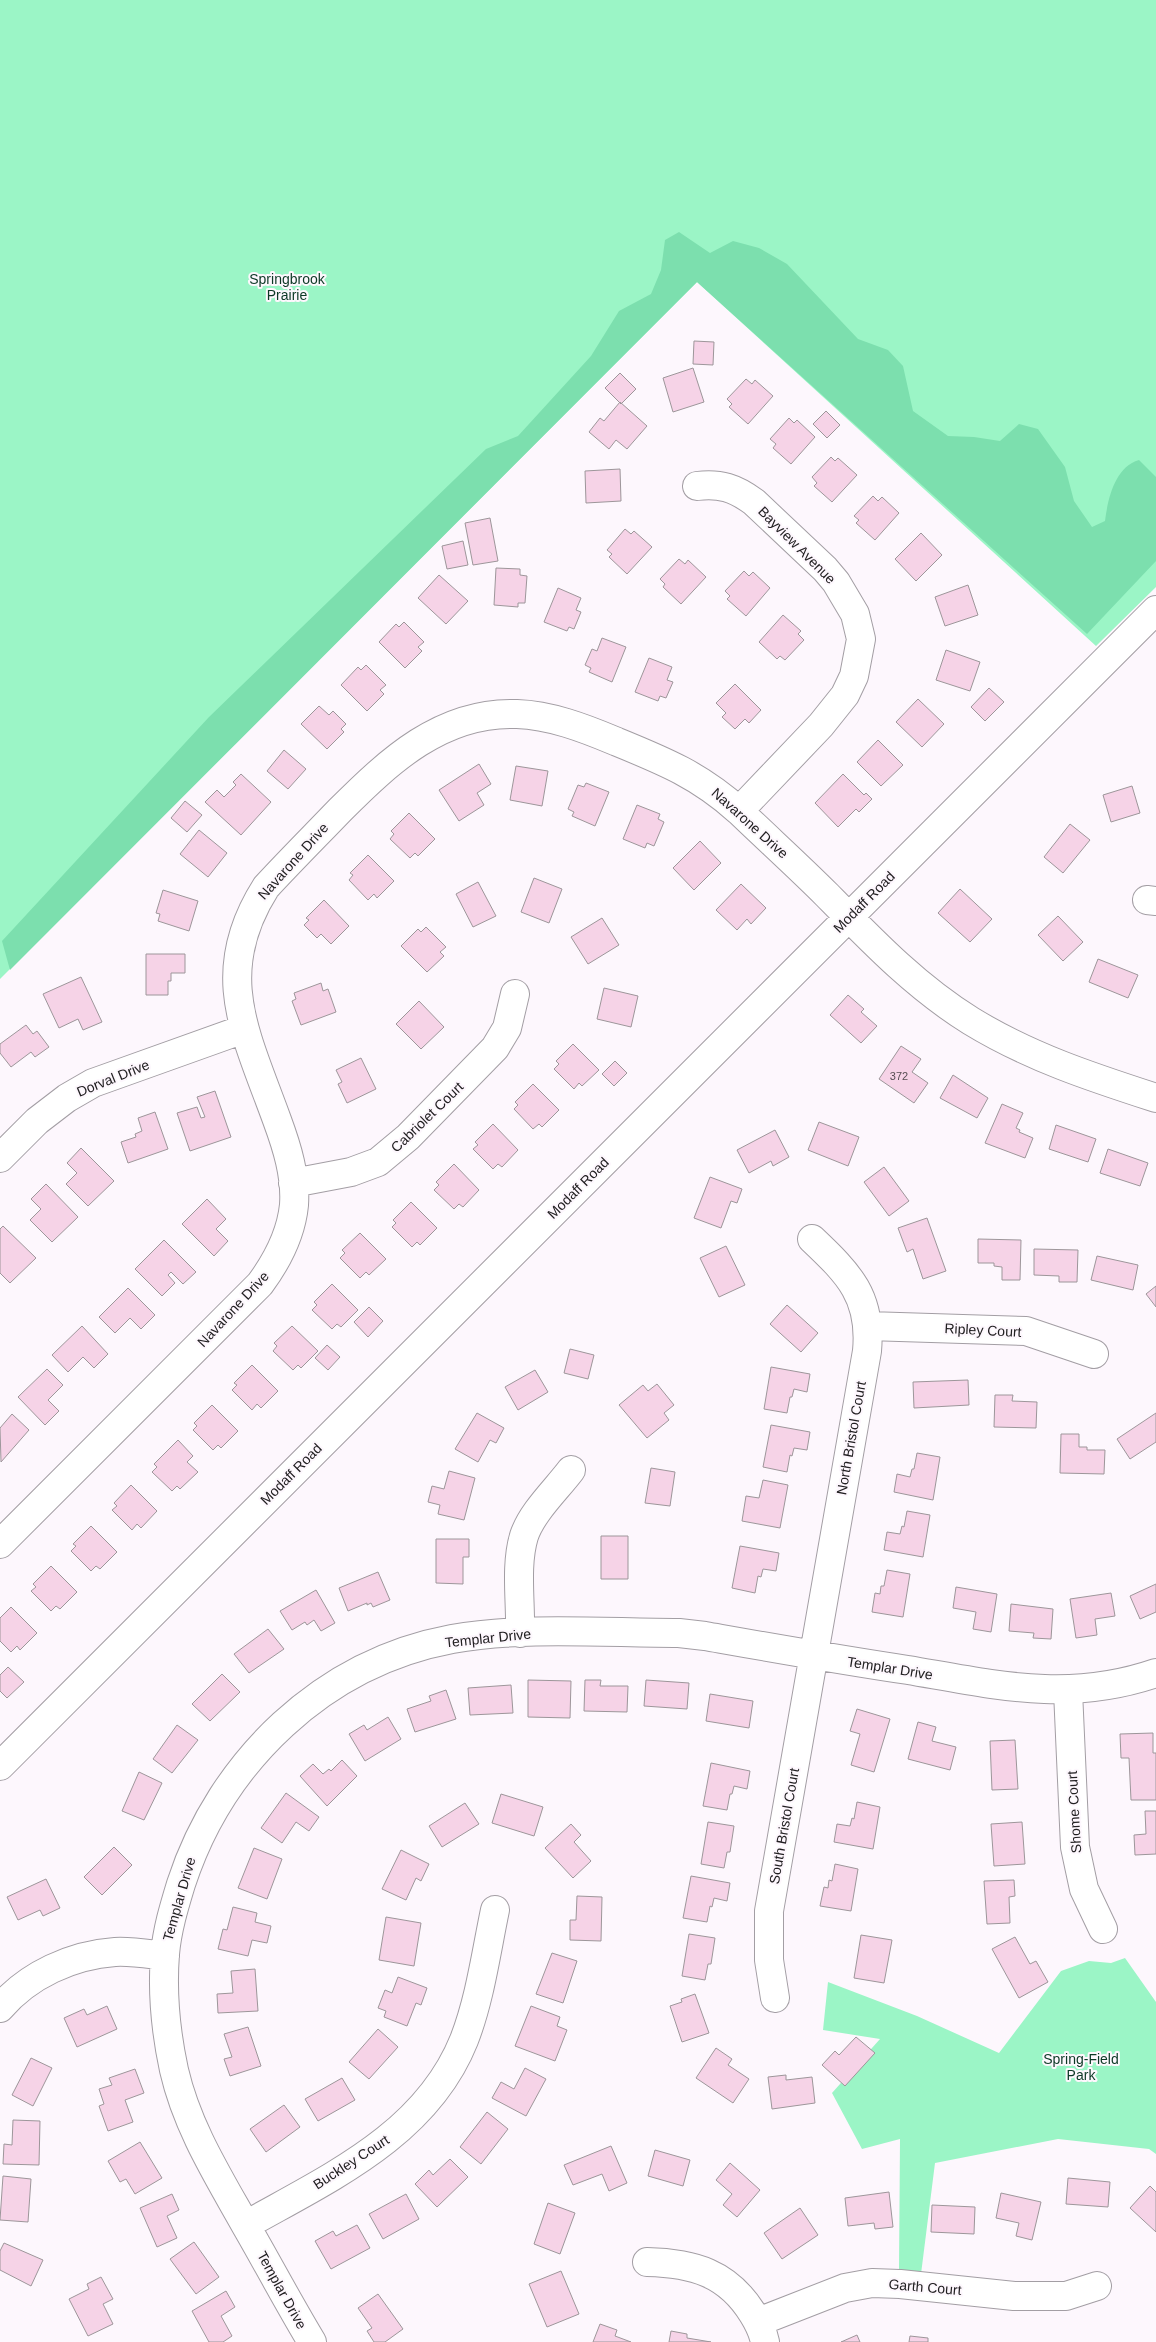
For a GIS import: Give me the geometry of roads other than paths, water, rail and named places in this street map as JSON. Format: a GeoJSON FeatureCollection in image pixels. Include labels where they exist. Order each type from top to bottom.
{"type":"FeatureCollection","features":[{"type":"Feature","properties":{"kind":"street","name":"Bayview Avenue"},"geometry":{"type":"LineString","coordinates":[[697,486],[712,484],[728,487],[741,492],[754,502],[836,582],[854,614],[861,639],[854,676],[845,695],[821,725],[740,811]]}},
{"type":"Feature","properties":{"kind":"street","name":"Modaff Road"},"geometry":{"type":"LineString","coordinates":[[0,1766],[1156,610]]}},
{"type":"Feature","properties":{"kind":"street","name":"Navarone Drive"},"geometry":{"type":"LineString","coordinates":[[0,1544],[260,1284],[275,1264],[284,1244],[294,1205],[293,1183],[286,1145],[244,1029],[237,988],[239,949],[255,904],[266,887],[379,772],[405,751],[437,732],[477,717],[497,714],[518,714],[565,722],[676,766],[720,793],[908,976],[971,1021],[1003,1040],[1062,1067],[1156,1098]]}},
{"type":"Feature","properties":{"kind":"street","name":"Cabriolet Court"},"geometry":{"type":"LineString","coordinates":[[293,1183],[363,1168],[392,1152],[495,1048],[507,1028],[515,994]]}},
{"type":"Feature","properties":{"kind":"street","name":"Dorval Drive"},"geometry":{"type":"LineString","coordinates":[[0,1158],[36,1121],[67,1098],[93,1083],[244,1029]]}},
{"type":"Feature","properties":{"kind":"street","name":"North Bristol Court"},"geometry":{"type":"LineString","coordinates":[[812,1239],[851,1280],[861,1298],[868,1326],[867,1351],[812,1655]]}},
{"type":"Feature","properties":{"kind":"street","name":"Ripley Court"},"geometry":{"type":"LineString","coordinates":[[868,1326],[1026,1331],[1094,1354]]}},
{"type":"Feature","properties":{"kind":"street"},"geometry":{"type":"LineString","coordinates":[[520,1633],[521,1554],[524,1536],[536,1515],[571,1470]]}},
{"type":"Feature","properties":{"kind":"street","name":"Templar Drive"},"geometry":{"type":"LineString","coordinates":[[312,2342],[200,2143],[179,2087],[167,2030],[165,1956],[175,1904],[199,1836],[218,1801],[242,1767],[287,1720],[320,1694],[352,1675],[388,1658],[454,1639],[520,1633],[679,1633],[1006,1686],[1068,1691],[1118,1684],[1156,1673]]}},
{"type":"Feature","properties":{"kind":"street","name":"South Bristol Court"},"geometry":{"type":"LineString","coordinates":[[775,1998],[769,1960],[769,1912],[812,1655]]}},
{"type":"Feature","properties":{"kind":"street","name":"Shome Court"},"geometry":{"type":"LineString","coordinates":[[1068,1691],[1075,1847],[1078,1867],[1092,1908],[1103,1929]]}},
{"type":"Feature","properties":{"kind":"street","name":"Buckley Court"},"geometry":{"type":"LineString","coordinates":[[246,2225],[359,2161],[392,2137],[425,2103],[443,2079],[464,2040],[474,2012],[495,1910]]}},
{"type":"Feature","properties":{"kind":"street"},"geometry":{"type":"LineString","coordinates":[[0,2008],[18,1990],[35,1978],[56,1967],[85,1956],[114,1952],[165,1956]]}},
{"type":"Feature","properties":{"kind":"street"},"geometry":{"type":"LineString","coordinates":[[647,2262],[682,2264],[720,2278],[734,2288],[746,2302],[761,2332]]}},
{"type":"Feature","properties":{"kind":"street","name":"Garth Court"},"geometry":{"type":"LineString","coordinates":[[761,2332],[846,2288],[872,2283],[900,2284],[1014,2296],[1066,2296],[1097,2286]]}},
{"type":"Feature","properties":{"kind":"park label","name":"Springbrook Prairie"},"geometry":{"type":"Point","coordinates":[287,288]}},
{"type":"Feature","properties":{"kind":"park label","name":"Spring-Field Park"},"geometry":{"type":"Point","coordinates":[1081,2068]}}]}
